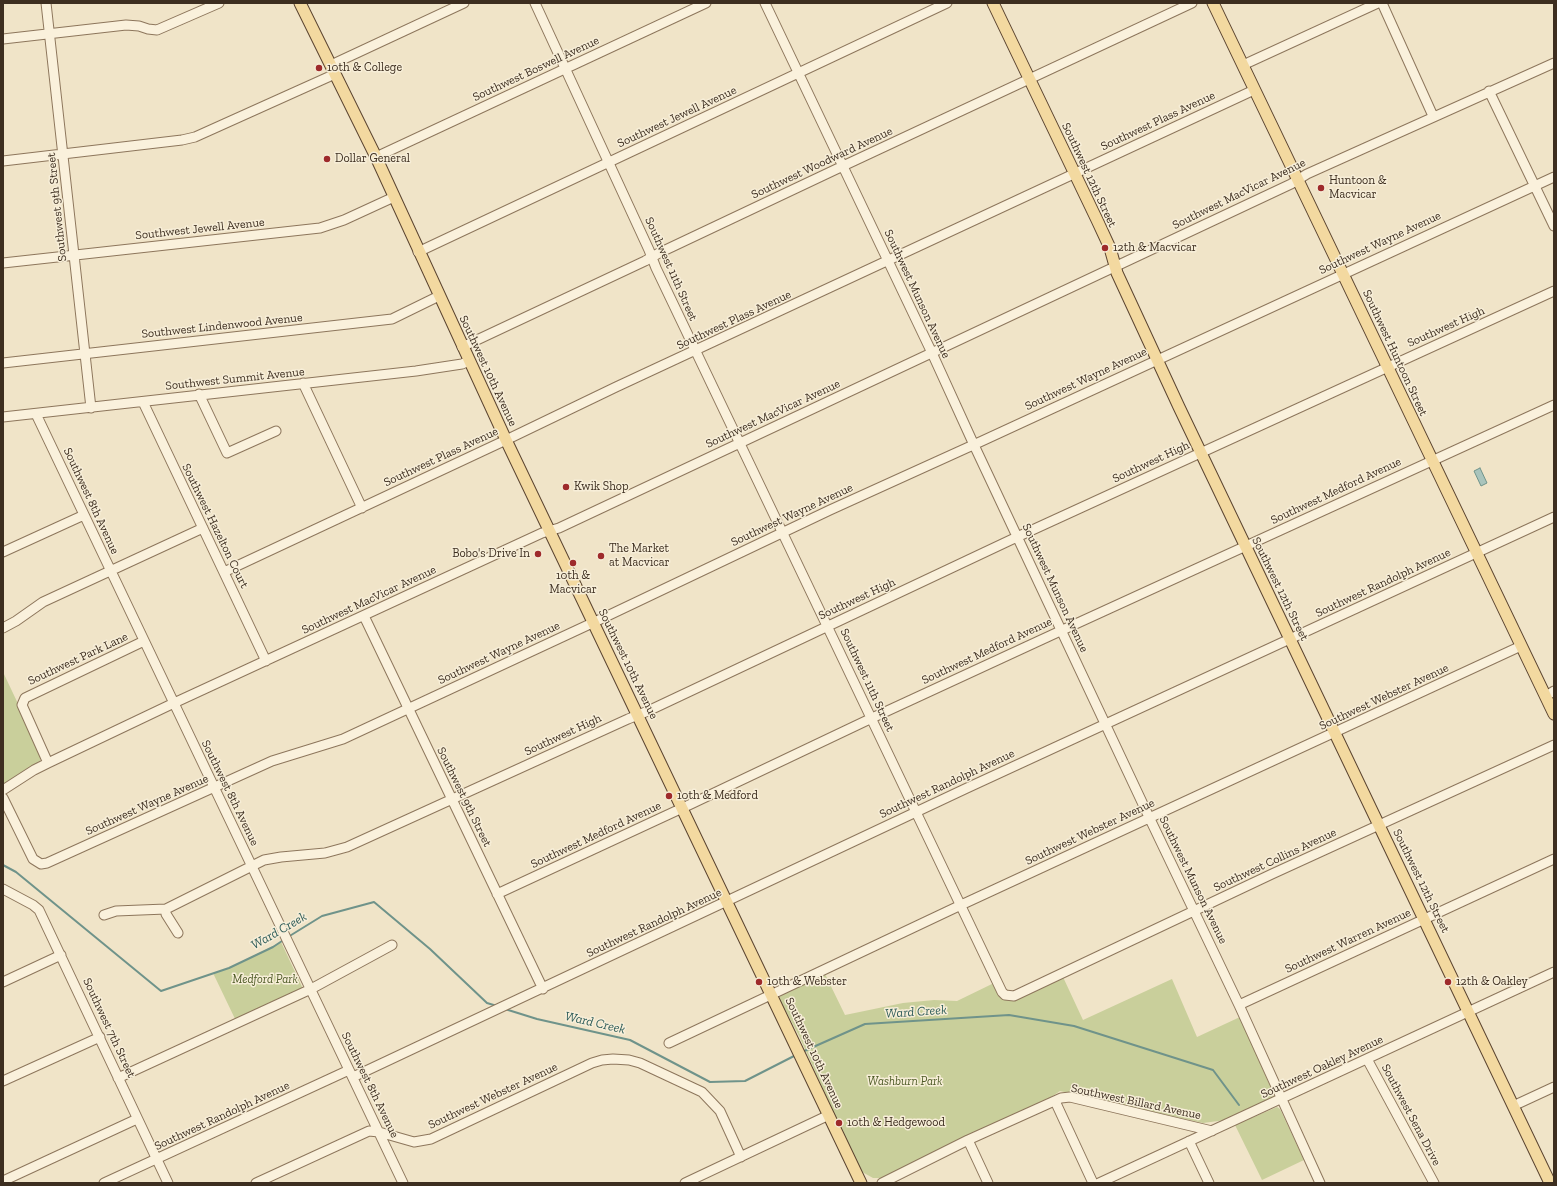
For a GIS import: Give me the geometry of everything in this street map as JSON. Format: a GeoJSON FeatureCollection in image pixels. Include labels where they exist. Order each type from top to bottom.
{"type":"FeatureCollection","features":[{"type":"Feature","properties":{"kind":"main road","name":"Southwest 10th Avenue"},"geometry":{"type":"LineString","coordinates":[[300,3],[376,158],[418,252],[506,440],[861,1183]]}},
{"type":"Feature","properties":{"kind":"main road","name":"Southwest 12th Street"},"geometry":{"type":"LineString","coordinates":[[993,3],[1110,248],[1115,267],[1157,360],[1550,1183]]}},
{"type":"Feature","properties":{"kind":"main road","name":"Southwest Huntoon Street"},"geometry":{"type":"LineString","coordinates":[[1213,3],[1522,646],[1550,694],[1554,714]]}},
{"type":"Feature","properties":{"kind":"street","name":"Southwest 9th Street"},"geometry":{"type":"LineString","coordinates":[[46,3],[91,408]]}},
{"type":"Feature","properties":{"kind":"street"},"geometry":{"type":"LineString","coordinates":[[3,40],[126,25],[157,30],[219,3]]}},
{"type":"Feature","properties":{"kind":"street"},"geometry":{"type":"LineString","coordinates":[[3,161],[182,140],[195,137],[464,3]]}},
{"type":"Feature","properties":{"kind":"street","name":"Southwest 11th Street"},"geometry":{"type":"LineString","coordinates":[[535,3],[609,162],[656,268],[1002,992],[1007,996]]}},
{"type":"Feature","properties":{"kind":"street","name":"Southwest Boswell Avenue"},"geometry":{"type":"LineString","coordinates":[[376,158],[706,3]]}},
{"type":"Feature","properties":{"kind":"street","name":"Southwest Munson Avenue"},"geometry":{"type":"LineString","coordinates":[[765,3],[932,353],[1149,817],[1239,1004],[1320,1183]]}},
{"type":"Feature","properties":{"kind":"street","name":"Southwest Jewell Avenue"},"geometry":{"type":"LineString","coordinates":[[418,252],[604,166],[609,162],[947,3]]}},
{"type":"Feature","properties":{"kind":"street","name":"Southwest Woodward Avenue"},"geometry":{"type":"LineString","coordinates":[[462,347],[1029,78],[1192,3]]}},
{"type":"Feature","properties":{"kind":"street"},"geometry":{"type":"LineString","coordinates":[[1242,65],[1378,3]]}},
{"type":"Feature","properties":{"kind":"street"},"geometry":{"type":"LineString","coordinates":[[1382,3],[1433,116]]}},
{"type":"Feature","properties":{"kind":"street","name":"Southwest MacVicar Avenue"},"geometry":{"type":"LineString","coordinates":[[3,790],[48,762],[364,616],[550,531],[560,528],[1433,116],[1554,63]]}},
{"type":"Feature","properties":{"kind":"street","name":"Southwest Plass Avenue"},"geometry":{"type":"LineString","coordinates":[[224,572],[616,387],[1254,90]]}},
{"type":"Feature","properties":{"kind":"street"},"geometry":{"type":"LineString","coordinates":[[1489,91],[1554,226]]}},
{"type":"Feature","properties":{"kind":"street","name":"Southwest Wayne Avenue"},"geometry":{"type":"LineString","coordinates":[[3,798],[33,859],[37,863],[47,864],[272,761],[343,739],[409,709],[783,533],[1554,176]]}},
{"type":"Feature","properties":{"kind":"street","name":"Southwest Jewell Avenue"},"geometry":{"type":"LineString","coordinates":[[3,263],[320,228],[344,220],[394,197]]}},
{"type":"Feature","properties":{"kind":"street","name":"Southwest High"},"geometry":{"type":"LineString","coordinates":[[166,910],[252,866],[275,857],[325,853],[347,847],[638,715],[1017,537],[1387,366],[1554,291]]}},
{"type":"Feature","properties":{"kind":"street","name":"Southwest Lindenwood Avenue"},"geometry":{"type":"LineString","coordinates":[[3,363],[392,319],[439,296]]}},
{"type":"Feature","properties":{"kind":"street","name":"Southwest Summit Avenue"},"geometry":{"type":"LineString","coordinates":[[3,417],[423,370],[462,364],[469,361]]}},
{"type":"Feature","properties":{"kind":"street"},"geometry":{"type":"LineString","coordinates":[[303,383],[362,508]]}},
{"type":"Feature","properties":{"kind":"street"},"geometry":{"type":"LineString","coordinates":[[198,394],[227,453],[276,430]]}},
{"type":"Feature","properties":{"kind":"street","name":"Southwest Hazelton Court"},"geometry":{"type":"LineString","coordinates":[[143,402],[266,661]]}},
{"type":"Feature","properties":{"kind":"street","name":"Southwest Medford Avenue"},"geometry":{"type":"LineString","coordinates":[[497,894],[1061,630],[1554,405]]}},
{"type":"Feature","properties":{"kind":"street","name":"Southwest 8th Avenue"},"geometry":{"type":"LineString","coordinates":[[36,414],[403,1183]]}},
{"type":"Feature","properties":{"kind":"street"},"geometry":{"type":"LineString","coordinates":[[3,552],[84,515]]}},
{"type":"Feature","properties":{"kind":"street","name":"Southwest Randolph Avenue"},"geometry":{"type":"LineString","coordinates":[[104,1183],[485,1016],[916,812],[1554,517]]}},
{"type":"Feature","properties":{"kind":"street"},"geometry":{"type":"LineString","coordinates":[[3,628],[16,622],[43,602],[203,528]]}},
{"type":"Feature","properties":{"kind":"street","name":"Southwest 9th Street"},"geometry":{"type":"LineString","coordinates":[[364,616],[543,989]]}},
{"type":"Feature","properties":{"kind":"street","name":"Southwest Park Lane"},"geometry":{"type":"LineString","coordinates":[[48,762],[22,705],[23,700],[26,697],[144,641]]}},
{"type":"Feature","properties":{"kind":"street","name":"Southwest Webster Avenue"},"geometry":{"type":"LineString","coordinates":[[669,1043],[1149,817],[1522,646]]}},
{"type":"Feature","properties":{"kind":"street","name":"Southwest Collins Avenue"},"geometry":{"type":"LineString","coordinates":[[1007,996],[1014,996],[1194,911],[1554,745]]}},
{"type":"Feature","properties":{"kind":"street","name":"Southwest Warren Avenue"},"geometry":{"type":"LineString","coordinates":[[1239,1004],[1554,859]]}},
{"type":"Feature","properties":{"kind":"street","name":"Southwest 7th Street"},"geometry":{"type":"LineString","coordinates":[[3,889],[39,910],[168,1183]]}},
{"type":"Feature","properties":{"kind":"street"},"geometry":{"type":"LineString","coordinates":[[104,915],[116,911],[166,910],[166,914],[178,934]]}},
{"type":"Feature","properties":{"kind":"street"},"geometry":{"type":"LineString","coordinates":[[118,1078],[310,988],[392,945]]}},
{"type":"Feature","properties":{"kind":"street"},"geometry":{"type":"LineString","coordinates":[[3,982],[61,956]]}},
{"type":"Feature","properties":{"kind":"street","name":"Southwest Oakley Avenue"},"geometry":{"type":"LineString","coordinates":[[1099,1183],[1554,972]]}},
{"type":"Feature","properties":{"kind":"street"},"geometry":{"type":"LineString","coordinates":[[3,1082],[100,1037]]}},
{"type":"Feature","properties":{"kind":"street","name":"Southwest Sena Drive"},"geometry":{"type":"LineString","coordinates":[[1367,1059],[1434,1183]]}},
{"type":"Feature","properties":{"kind":"street","name":"Southwest Webster Avenue"},"geometry":{"type":"LineString","coordinates":[[256,1183],[369,1131],[379,1132],[414,1142],[423,1141],[592,1063],[602,1060],[629,1060],[640,1063],[695,1088],[709,1097],[720,1111],[741,1157]]}},
{"type":"Feature","properties":{"kind":"street"},"geometry":{"type":"LineString","coordinates":[[1513,1106],[1554,1087]]}},
{"type":"Feature","properties":{"kind":"street","name":"Southwest Billard Avenue"},"geometry":{"type":"LineString","coordinates":[[882,1183],[968,1140],[1061,1098],[1070,1097],[1212,1131]]}},
{"type":"Feature","properties":{"kind":"street"},"geometry":{"type":"LineString","coordinates":[[1055,1101],[1093,1183]]}},
{"type":"Feature","properties":{"kind":"street"},"geometry":{"type":"LineString","coordinates":[[685,1183],[829,1115]]}},
{"type":"Feature","properties":{"kind":"street"},"geometry":{"type":"LineString","coordinates":[[3,1181],[137,1119]]}},
{"type":"Feature","properties":{"kind":"street"},"geometry":{"type":"LineString","coordinates":[[968,1140],[988,1183]]}},
{"type":"Feature","properties":{"kind":"street"},"geometry":{"type":"LineString","coordinates":[[1189,1141],[1209,1183]]}},
{"type":"Feature","properties":{"kind":"green space"},"geometry":{"type":"Polygon","coordinates":[[[3,672],[38,746],[41,757],[40,761],[3,785],[3,672]]]}},
{"type":"Feature","properties":{"kind":"green space","name":"Medford Park"},"geometry":{"type":"Polygon","coordinates":[[[281,942],[304,991],[237,1023],[213,973],[229,968],[281,942]]]}},
{"type":"Feature","properties":{"kind":"green space","name":"Washburn Park"},"geometry":{"type":"Polygon","coordinates":[[[825,974],[845,1015],[903,1003],[934,1000],[957,1001],[994,983],[1000,997],[1010,1001],[1063,977],[1083,1020],[1172,979],[1197,1037],[1240,1017],[1274,1095],[1270,1099],[1226,1120],[1203,1123],[1060,1091],[1041,1104],[881,1178],[873,1178],[860,1170],[799,1036],[779,998],[783,993],[825,974]]]}},
{"type":"Feature","properties":{"kind":"green space"},"geometry":{"type":"Polygon","coordinates":[[[1277,1107],[1280,1109],[1304,1160],[1262,1180],[1235,1125],[1277,1107]]]}},
{"type":"Feature","properties":{"kind":"water"},"geometry":{"type":"Polygon","coordinates":[[[1480,468],[1487,483],[1481,486],[1474,471],[1480,468]]]}},
{"type":"Feature","properties":{"kind":"waterway","name":"Ward Creek"},"geometry":{"type":"LineString","coordinates":[[3,865],[16,872],[161,991],[229,968],[273,947],[285,939]]}},
{"type":"Feature","properties":{"kind":"waterway","name":"Ward Creek"},"geometry":{"type":"LineString","coordinates":[[288,937],[322,916],[374,902],[430,949],[487,1003],[497,1006]]}},
{"type":"Feature","properties":{"kind":"waterway","name":"Ward Creek"},"geometry":{"type":"LineString","coordinates":[[505,1009],[537,1019],[630,1040],[710,1082],[745,1081],[796,1055]]}},
{"type":"Feature","properties":{"kind":"waterway","name":"Ward Creek"},"geometry":{"type":"LineString","coordinates":[[802,1052],[865,1024],[1009,1015],[1074,1026],[1213,1070],[1239,1105]]}},
{"type":"Feature","properties":{"kind":"place","name":"10th & College"},"geometry":{"type":"Point","coordinates":[319,68]}},
{"type":"Feature","properties":{"kind":"place","name":"Dollar General"},"geometry":{"type":"Point","coordinates":[327,159]}},
{"type":"Feature","properties":{"kind":"place","name":"Huntoon & Macvicar"},"geometry":{"type":"Point","coordinates":[1321,188]}},
{"type":"Feature","properties":{"kind":"place","name":"12th & Macvicar"},"geometry":{"type":"Point","coordinates":[1105,248]}},
{"type":"Feature","properties":{"kind":"place","name":"Kwik Shop"},"geometry":{"type":"Point","coordinates":[566,487]}},
{"type":"Feature","properties":{"kind":"place","name":"Bobo's Drive In"},"geometry":{"type":"Point","coordinates":[538,554]}},
{"type":"Feature","properties":{"kind":"place","name":"The Market at Macvicar"},"geometry":{"type":"Point","coordinates":[601,556]}},
{"type":"Feature","properties":{"kind":"place","name":"10th & Macvicar"},"geometry":{"type":"Point","coordinates":[573,563]}},
{"type":"Feature","properties":{"kind":"place","name":"10th & Medford"},"geometry":{"type":"Point","coordinates":[669,796]}},
{"type":"Feature","properties":{"kind":"place","name":"10th & Webster"},"geometry":{"type":"Point","coordinates":[759,982]}},
{"type":"Feature","properties":{"kind":"place","name":"12th & Oakley"},"geometry":{"type":"Point","coordinates":[1448,982]}},
{"type":"Feature","properties":{"kind":"place","name":"10th & Hedgewood"},"geometry":{"type":"Point","coordinates":[839,1123]}}]}
